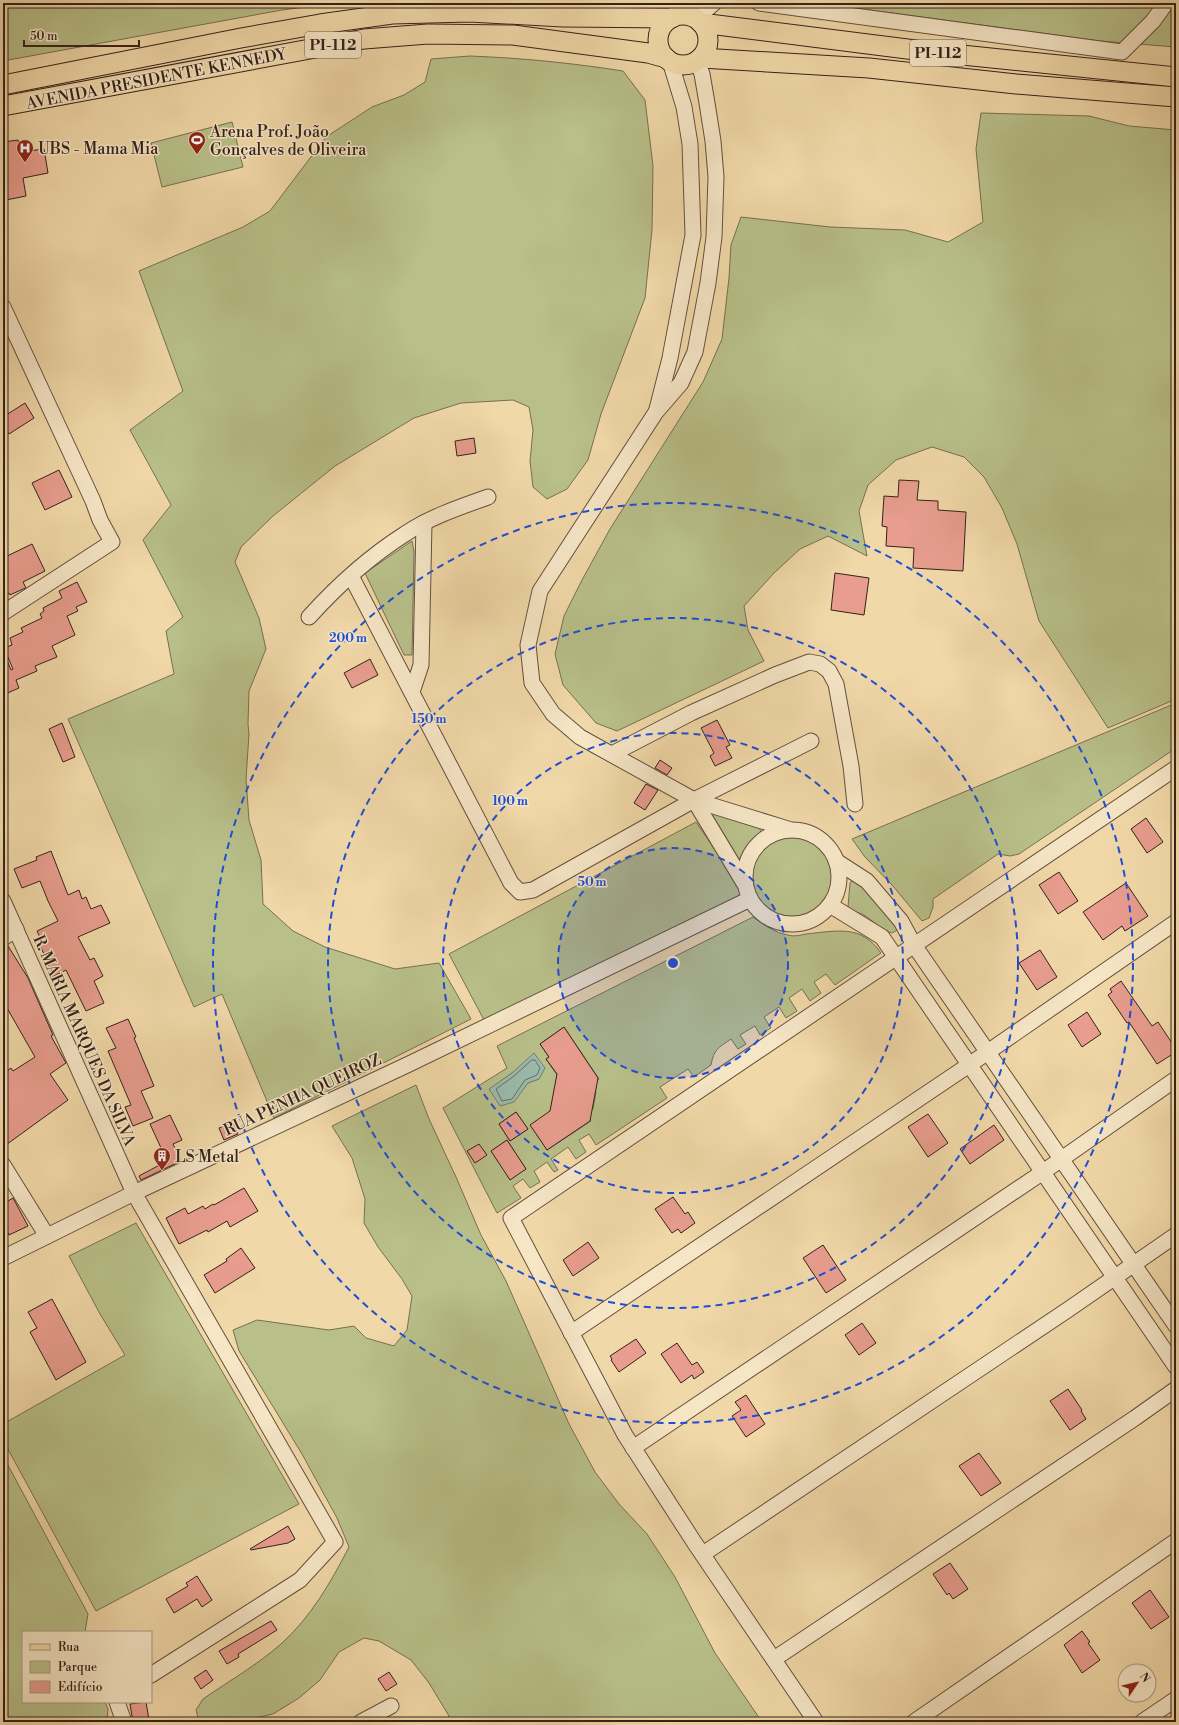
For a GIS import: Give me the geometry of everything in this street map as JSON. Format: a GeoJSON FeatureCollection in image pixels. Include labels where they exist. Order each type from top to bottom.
{"type":"FeatureCollection","features":[{"type":"Feature","properties":{"kind":"main road","name":"AVENIDA PRESIDENTE KENNEDY"},"geometry":{"type":"LineString","coordinates":[[3,85],[241,38],[320,24],[392,14],[469,12],[563,17],[672,18]]}},
{"type":"Feature","properties":{"kind":"main road","name":"PI-112"},"geometry":{"type":"LineString","coordinates":[[672,18],[680,15],[699,21],[923,51],[1176,77]]}},
{"type":"Feature","properties":{"kind":"main road"},"geometry":{"type":"LineString","coordinates":[[668,60],[660,48],[658,38],[664,24],[672,18]]}},
{"type":"Feature","properties":{"kind":"main road"},"geometry":{"type":"LineString","coordinates":[[699,21],[707,32],[708,47],[699,59]]}},
{"type":"Feature","properties":{"kind":"main road","name":"AVENIDA PRESIDENTE KENNEDY"},"geometry":{"type":"LineString","coordinates":[[3,106],[364,40],[428,34],[513,35],[648,53],[668,60]]}},
{"type":"Feature","properties":{"kind":"main road","name":"PI-112"},"geometry":{"type":"LineString","coordinates":[[668,60],[682,65],[687,65],[699,59],[869,68],[1016,84],[1176,97]]}},
{"type":"Feature","properties":{"kind":"street"},"geometry":{"type":"LineString","coordinates":[[699,21],[714,3]]}},
{"type":"Feature","properties":{"kind":"street"},"geometry":{"type":"LineString","coordinates":[[759,3],[1122,52],[1153,22],[1166,3]]}},
{"type":"Feature","properties":{"kind":"street"},"geometry":{"type":"LineString","coordinates":[[694,800],[744,884],[750,899],[758,910],[768,918],[781,923],[795,924],[808,922],[820,915],[830,905],[837,892],[839,876],[836,861],[829,847],[818,837],[803,830],[788,829],[694,800],[580,737],[553,714],[532,683],[528,645],[540,591],[656,412],[682,383],[695,352],[708,284],[714,237],[716,177],[713,141],[699,59]]}},
{"type":"Feature","properties":{"kind":"street"},"geometry":{"type":"LineString","coordinates":[[656,412],[670,358],[693,235],[690,144],[684,106],[668,60]]}},
{"type":"Feature","properties":{"kind":"street"},"geometry":{"type":"LineString","coordinates":[[3,307],[100,520],[112,542],[3,613]]}},
{"type":"Feature","properties":{"kind":"street"},"geometry":{"type":"LineString","coordinates":[[308,617],[331,593],[380,551],[405,533],[424,523],[488,497]]}},
{"type":"Feature","properties":{"kind":"street"},"geometry":{"type":"LineString","coordinates":[[412,692],[421,665],[424,523]]}},
{"type":"Feature","properties":{"kind":"street"},"geometry":{"type":"LineString","coordinates":[[351,576],[511,883],[520,892],[533,890],[694,800],[811,741]]}},
{"type":"Feature","properties":{"kind":"street"},"geometry":{"type":"LineString","coordinates":[[612,754],[691,714],[775,675],[809,662],[820,664],[829,671],[836,684],[851,766],[855,804]]}},
{"type":"Feature","properties":{"kind":"street"},"geometry":{"type":"LineString","coordinates":[[816,1722],[633,1448],[511,1218],[1176,768]]}},
{"type":"Feature","properties":{"kind":"street"},"geometry":{"type":"LineString","coordinates":[[744,884],[745,868],[750,853],[760,841],[772,833],[788,829]]}},
{"type":"Feature","properties":{"kind":"street"},"geometry":{"type":"LineString","coordinates":[[836,861],[867,881],[900,921],[914,945],[1176,1326]]}},
{"type":"Feature","properties":{"kind":"street","name":"RUA PENHA QUEIROZ"},"geometry":{"type":"LineString","coordinates":[[3,1258],[134,1193],[487,1026],[750,899]]}},
{"type":"Feature","properties":{"kind":"street","name":"R. MARIA MARQUES DA SILVA"},"geometry":{"type":"LineString","coordinates":[[3,901],[134,1193],[335,1542],[300,1580],[152,1674]]}},
{"type":"Feature","properties":{"kind":"street"},"geometry":{"type":"LineString","coordinates":[[830,905],[882,937],[1176,1367]]}},
{"type":"Feature","properties":{"kind":"street"},"geometry":{"type":"LineString","coordinates":[[571,1333],[969,1065],[1176,922]]}},
{"type":"Feature","properties":{"kind":"street"},"geometry":{"type":"LineString","coordinates":[[3,938],[16,929]]}},
{"type":"Feature","properties":{"kind":"street"},"geometry":{"type":"LineString","coordinates":[[633,1448],[1062,1160],[1176,1079]]}},
{"type":"Feature","properties":{"kind":"street"},"geometry":{"type":"LineString","coordinates":[[3,1165],[47,1236]]}},
{"type":"Feature","properties":{"kind":"street"},"geometry":{"type":"LineString","coordinates":[[703,1554],[1115,1278],[1176,1235]]}},
{"type":"Feature","properties":{"kind":"street"},"geometry":{"type":"LineString","coordinates":[[774,1659],[1136,1418],[1176,1389]]}},
{"type":"Feature","properties":{"kind":"street"},"geometry":{"type":"LineString","coordinates":[[914,1722],[1176,1541]]}},
{"type":"Feature","properties":{"kind":"street"},"geometry":{"type":"LineString","coordinates":[[1142,1722],[1176,1698]]}},
{"type":"Feature","properties":{"kind":"street"},"geometry":{"type":"LineString","coordinates":[[117,1703],[124,1722]]}},
{"type":"Feature","properties":{"kind":"street"},"geometry":{"type":"LineString","coordinates":[[361,1722],[391,1706]]}},
{"type":"Feature","properties":{"kind":"green space"},"geometry":{"type":"Polygon","coordinates":[[[3,3],[335,3],[282,10],[3,61],[3,3]]]}},
{"type":"Feature","properties":{"kind":"green space"},"geometry":{"type":"Polygon","coordinates":[[[817,3],[1176,3],[1176,47],[1100,41],[817,3]]]}},
{"type":"Feature","properties":{"kind":"green space"},"geometry":{"type":"Polygon","coordinates":[[[470,56],[547,61],[623,71],[645,100],[653,166],[652,230],[645,298],[601,414],[588,460],[567,489],[547,499],[533,487],[530,461],[533,430],[529,407],[513,400],[461,403],[414,418],[335,466],[273,516],[241,547],[235,562],[259,618],[266,649],[249,691],[249,734],[246,779],[249,820],[261,860],[263,904],[293,931],[325,947],[395,969],[439,963],[471,1019],[274,1118],[222,994],[194,1007],[68,719],[174,674],[166,631],[183,617],[143,540],[171,505],[130,430],[183,391],[139,271],[243,227],[270,211],[326,137],[372,107],[404,95],[425,82],[431,59],[470,56]]]}},
{"type":"Feature","properties":{"kind":"green space"},"geometry":{"type":"Polygon","coordinates":[[[981,113],[1089,116],[1129,126],[1176,130],[1176,699],[1108,728],[1039,621],[1017,544],[1002,508],[984,477],[964,457],[932,447],[896,460],[868,485],[859,511],[867,556],[828,536],[800,549],[774,573],[744,606],[748,630],[764,661],[617,731],[596,723],[563,685],[555,654],[564,616],[610,529],[703,382],[722,339],[731,245],[741,217],[830,227],[905,230],[948,242],[983,222],[976,149],[981,113]]]}},
{"type":"Feature","properties":{"kind":"green space","name":"Arena Prof. João Gonçalves de Oliveira"},"geometry":{"type":"Polygon","coordinates":[[[232,122],[243,167],[162,187],[151,143],[232,122]]]}},
{"type":"Feature","properties":{"kind":"green space"},"geometry":{"type":"Polygon","coordinates":[[[412,541],[414,552],[412,655],[404,655],[365,573],[412,541]]]}},
{"type":"Feature","properties":{"kind":"green space"},"geometry":{"type":"Polygon","coordinates":[[[1176,703],[1176,748],[1019,854],[1010,856],[998,854],[933,899],[933,907],[929,918],[922,921],[893,886],[865,857],[852,839],[1176,703]]]}},
{"type":"Feature","properties":{"kind":"green space"},"geometry":{"type":"Polygon","coordinates":[[[710,809],[759,826],[761,833],[743,859],[733,858],[707,818],[710,809]]]}},
{"type":"Feature","properties":{"kind":"green space"},"geometry":{"type":"Polygon","coordinates":[[[696,822],[746,895],[484,1020],[449,954],[696,822]]]}},
{"type":"Feature","properties":{"kind":"green space"},"geometry":{"type":"Polygon","coordinates":[[[792,835],[800,836],[815,842],[827,854],[833,869],[833,885],[827,900],[815,912],[800,918],[792,919],[784,918],[769,912],[757,900],[751,885],[750,877],[751,869],[757,854],[769,842],[784,836],[792,835]]]}},
{"type":"Feature","properties":{"kind":"green space"},"geometry":{"type":"Polygon","coordinates":[[[854,878],[859,880],[899,929],[892,933],[888,932],[866,916],[853,911],[848,907],[850,883],[854,878]]]}},
{"type":"Feature","properties":{"kind":"green space"},"geometry":{"type":"Polygon","coordinates":[[[753,917],[774,931],[790,936],[838,931],[857,933],[865,937],[881,953],[835,985],[826,974],[814,982],[821,993],[810,1001],[802,989],[789,998],[797,1011],[786,1018],[779,1007],[764,1017],[771,1028],[760,1035],[755,1026],[740,1035],[746,1044],[738,1049],[731,1039],[717,1049],[711,1065],[694,1077],[688,1069],[660,1087],[667,1098],[596,1145],[589,1134],[579,1140],[586,1152],[576,1159],[568,1147],[551,1159],[558,1170],[554,1172],[547,1162],[534,1171],[540,1182],[530,1188],[523,1179],[513,1186],[521,1198],[497,1213],[443,1108],[507,1068],[497,1046],[753,917]],[[564,1027],[540,1044],[549,1057],[546,1059],[564,1085],[561,1104],[532,1127],[547,1150],[591,1121],[584,1108],[593,1109],[596,1092],[587,1088],[599,1079],[564,1027]],[[512,1073],[490,1089],[528,1083],[539,1079],[512,1073]],[[516,1112],[499,1124],[510,1141],[528,1129],[516,1112]],[[507,1140],[491,1151],[510,1179],[526,1169],[507,1140]]]}},
{"type":"Feature","properties":{"kind":"green space"},"geometry":{"type":"Polygon","coordinates":[[[416,1085],[429,1119],[481,1235],[506,1281],[569,1424],[595,1472],[619,1504],[647,1534],[675,1577],[715,1653],[762,1722],[447,1722],[449,1716],[429,1683],[411,1660],[379,1641],[364,1638],[339,1652],[320,1680],[299,1698],[273,1714],[236,1722],[199,1722],[196,1710],[203,1699],[253,1666],[272,1652],[292,1634],[320,1598],[349,1547],[337,1518],[302,1454],[239,1351],[233,1330],[257,1320],[329,1330],[354,1326],[366,1338],[394,1346],[407,1330],[412,1296],[402,1279],[378,1247],[364,1223],[365,1199],[352,1158],[332,1126],[416,1085]]]}},
{"type":"Feature","properties":{"kind":"green space"},"geometry":{"type":"Polygon","coordinates":[[[136,1223],[299,1504],[96,1611],[3,1440],[3,1424],[125,1355],[100,1314],[69,1256],[136,1223]]]}},
{"type":"Feature","properties":{"kind":"green space"},"geometry":{"type":"Polygon","coordinates":[[[3,1456],[88,1614],[85,1631],[22,1631],[22,1703],[105,1703],[108,1709],[107,1722],[3,1722],[3,1456]]]}},
{"type":"Feature","properties":{"kind":"water"},"geometry":{"type":"Polygon","coordinates":[[[534,1053],[545,1068],[539,1079],[528,1083],[514,1102],[500,1106],[489,1089],[512,1073],[534,1053]]]}},
{"type":"Feature","properties":{"kind":"building","name":"UBS - Mama Mia"},"geometry":{"type":"Polygon","coordinates":[[[18,140],[21,152],[44,149],[48,173],[23,178],[26,196],[6,200],[3,185],[3,142],[18,140]]]}},
{"type":"Feature","properties":{"kind":"building"},"geometry":{"type":"Polygon","coordinates":[[[25,403],[34,418],[9,434],[3,424],[3,417],[25,403]]]}},
{"type":"Feature","properties":{"kind":"building"},"geometry":{"type":"Polygon","coordinates":[[[474,438],[476,453],[457,456],[455,441],[474,438]]]}},
{"type":"Feature","properties":{"kind":"building"},"geometry":{"type":"Polygon","coordinates":[[[59,470],[72,497],[45,510],[32,483],[59,470]]]}},
{"type":"Feature","properties":{"kind":"building"},"geometry":{"type":"Polygon","coordinates":[[[899,480],[919,481],[917,500],[938,501],[938,510],[966,512],[963,571],[913,568],[914,548],[886,546],[887,527],[882,526],[884,496],[898,497],[899,480]]]}},
{"type":"Feature","properties":{"kind":"building"},"geometry":{"type":"Polygon","coordinates":[[[32,544],[45,571],[23,582],[26,588],[10,595],[9,593],[3,597],[3,558],[32,544]]]}},
{"type":"Feature","properties":{"kind":"building"},"geometry":{"type":"Polygon","coordinates":[[[835,573],[869,578],[864,615],[831,610],[835,573]]]}},
{"type":"Feature","properties":{"kind":"building"},"geometry":{"type":"Polygon","coordinates":[[[77,582],[87,602],[76,607],[78,611],[67,616],[75,635],[52,646],[57,657],[35,666],[37,671],[16,680],[19,688],[3,695],[3,650],[11,670],[13,669],[4,648],[12,645],[10,638],[23,632],[21,628],[42,618],[40,614],[44,611],[43,608],[62,598],[59,591],[77,582]]]}},
{"type":"Feature","properties":{"kind":"building"},"geometry":{"type":"Polygon","coordinates":[[[370,659],[378,675],[352,688],[344,673],[370,659]]]}},
{"type":"Feature","properties":{"kind":"building"},"geometry":{"type":"Polygon","coordinates":[[[717,720],[730,745],[726,747],[732,758],[715,766],[710,756],[714,753],[701,728],[717,720]]]}},
{"type":"Feature","properties":{"kind":"building"},"geometry":{"type":"Polygon","coordinates":[[[62,723],[75,757],[63,762],[49,729],[62,723]]]}},
{"type":"Feature","properties":{"kind":"building"},"geometry":{"type":"Polygon","coordinates":[[[660,760],[672,768],[667,775],[655,768],[660,760]]]}},
{"type":"Feature","properties":{"kind":"building"},"geometry":{"type":"Polygon","coordinates":[[[646,784],[658,790],[645,810],[634,803],[646,784]]]}},
{"type":"Feature","properties":{"kind":"building"},"geometry":{"type":"Polygon","coordinates":[[[1146,818],[1163,842],[1147,853],[1131,829],[1146,818]]]}},
{"type":"Feature","properties":{"kind":"building"},"geometry":{"type":"Polygon","coordinates":[[[51,851],[68,895],[79,890],[82,899],[86,897],[91,909],[101,905],[110,923],[78,937],[90,960],[94,958],[103,976],[94,981],[104,1003],[86,1011],[66,970],[52,977],[47,967],[49,965],[38,941],[41,939],[37,931],[58,921],[40,881],[22,888],[14,869],[37,860],[36,857],[51,851]]]}},
{"type":"Feature","properties":{"kind":"building"},"geometry":{"type":"Polygon","coordinates":[[[1059,872],[1078,901],[1058,914],[1039,885],[1059,872]]]}},
{"type":"Feature","properties":{"kind":"building"},"geometry":{"type":"Polygon","coordinates":[[[1126,883],[1148,916],[1125,931],[1122,926],[1103,940],[1083,912],[1126,883]]]}},
{"type":"Feature","properties":{"kind":"building"},"geometry":{"type":"Polygon","coordinates":[[[8,946],[28,978],[53,1035],[51,1036],[66,1063],[50,1074],[68,1100],[3,1147],[3,1074],[11,1068],[13,1071],[35,1057],[3,1001],[3,947],[8,946]]]}},
{"type":"Feature","properties":{"kind":"building"},"geometry":{"type":"Polygon","coordinates":[[[1040,950],[1057,977],[1037,990],[1019,963],[1040,950]]]}},
{"type":"Feature","properties":{"kind":"building"},"geometry":{"type":"Polygon","coordinates":[[[1121,981],[1152,1026],[1158,1022],[1176,1049],[1176,1052],[1157,1064],[1129,1022],[1127,1023],[1108,995],[1112,992],[1110,989],[1121,981]]]}},
{"type":"Feature","properties":{"kind":"building"},"geometry":{"type":"Polygon","coordinates":[[[1087,1012],[1101,1034],[1082,1047],[1068,1025],[1087,1012]]]}},
{"type":"Feature","properties":{"kind":"building"},"geometry":{"type":"Polygon","coordinates":[[[128,1019],[136,1037],[134,1038],[154,1086],[141,1091],[153,1118],[133,1126],[125,1107],[131,1105],[108,1051],[116,1048],[106,1028],[128,1019]]]}},
{"type":"Feature","properties":{"kind":"building"},"geometry":{"type":"Polygon","coordinates":[[[564,1027],[598,1078],[590,1121],[547,1150],[530,1125],[550,1111],[557,1074],[546,1059],[549,1057],[540,1044],[564,1027]]]}},
{"type":"Feature","properties":{"kind":"building"},"geometry":{"type":"Polygon","coordinates":[[[516,1112],[528,1129],[510,1141],[499,1124],[516,1112]]]}},
{"type":"Feature","properties":{"kind":"building"},"geometry":{"type":"Polygon","coordinates":[[[928,1114],[948,1143],[928,1157],[908,1127],[928,1114]]]}},
{"type":"Feature","properties":{"kind":"building"},"geometry":{"type":"Polygon","coordinates":[[[170,1115],[182,1140],[173,1144],[181,1161],[141,1180],[139,1176],[167,1161],[150,1124],[170,1115]]]}},
{"type":"Feature","properties":{"kind":"building"},"geometry":{"type":"Polygon","coordinates":[[[233,1122],[238,1134],[224,1140],[219,1128],[233,1122]]]}},
{"type":"Feature","properties":{"kind":"building"},"geometry":{"type":"Polygon","coordinates":[[[994,1125],[1004,1140],[970,1164],[960,1149],[994,1125]]]}},
{"type":"Feature","properties":{"kind":"building"},"geometry":{"type":"Polygon","coordinates":[[[507,1140],[526,1169],[510,1180],[491,1151],[507,1140]]]}},
{"type":"Feature","properties":{"kind":"building"},"geometry":{"type":"Polygon","coordinates":[[[479,1144],[487,1155],[475,1163],[467,1151],[479,1144]]]}},
{"type":"Feature","properties":{"kind":"building"},"geometry":{"type":"Polygon","coordinates":[[[244,1188],[258,1211],[230,1227],[227,1221],[208,1232],[207,1230],[179,1244],[166,1218],[185,1208],[188,1214],[203,1206],[205,1209],[244,1188]]]}},
{"type":"Feature","properties":{"kind":"building"},"geometry":{"type":"Polygon","coordinates":[[[673,1197],[685,1214],[688,1212],[695,1223],[681,1233],[678,1229],[672,1233],[655,1209],[673,1197]]]}},
{"type":"Feature","properties":{"kind":"building"},"geometry":{"type":"Polygon","coordinates":[[[13,1198],[28,1226],[9,1235],[3,1223],[3,1204],[13,1198]]]}},
{"type":"Feature","properties":{"kind":"building"},"geometry":{"type":"Polygon","coordinates":[[[588,1242],[599,1258],[573,1276],[563,1260],[588,1242]]]}},
{"type":"Feature","properties":{"kind":"building"},"geometry":{"type":"Polygon","coordinates":[[[823,1245],[846,1280],[826,1293],[803,1258],[823,1245]]]}},
{"type":"Feature","properties":{"kind":"building"},"geometry":{"type":"Polygon","coordinates":[[[241,1248],[255,1268],[215,1293],[204,1275],[227,1261],[226,1259],[241,1248]]]}},
{"type":"Feature","properties":{"kind":"building"},"geometry":{"type":"Polygon","coordinates":[[[52,1299],[86,1362],[56,1380],[30,1332],[37,1328],[28,1312],[52,1299]]]}},
{"type":"Feature","properties":{"kind":"building"},"geometry":{"type":"Polygon","coordinates":[[[862,1323],[876,1343],[859,1355],[845,1335],[862,1323]]]}},
{"type":"Feature","properties":{"kind":"building"},"geometry":{"type":"Polygon","coordinates":[[[636,1339],[646,1353],[619,1372],[610,1356],[636,1339]]]}},
{"type":"Feature","properties":{"kind":"building"},"geometry":{"type":"Polygon","coordinates":[[[677,1343],[692,1365],[697,1362],[704,1372],[694,1379],[692,1375],[681,1383],[661,1354],[677,1343]]]}},
{"type":"Feature","properties":{"kind":"building"},"geometry":{"type":"Polygon","coordinates":[[[1068,1389],[1082,1410],[1081,1411],[1086,1419],[1070,1430],[1050,1401],[1068,1389]]]}},
{"type":"Feature","properties":{"kind":"building"},"geometry":{"type":"Polygon","coordinates":[[[746,1395],[765,1424],[746,1437],[732,1416],[741,1410],[735,1402],[746,1395]]]}},
{"type":"Feature","properties":{"kind":"building"},"geometry":{"type":"Polygon","coordinates":[[[979,1453],[1001,1483],[981,1496],[959,1466],[979,1453]]]}},
{"type":"Feature","properties":{"kind":"building"},"geometry":{"type":"Polygon","coordinates":[[[288,1526],[295,1539],[288,1543],[250,1549],[288,1526]]]}},
{"type":"Feature","properties":{"kind":"building"},"geometry":{"type":"Polygon","coordinates":[[[950,1563],[968,1589],[953,1599],[949,1593],[947,1595],[933,1574],[950,1563]]]}},
{"type":"Feature","properties":{"kind":"building"},"geometry":{"type":"Polygon","coordinates":[[[197,1576],[212,1600],[202,1607],[197,1599],[174,1613],[166,1599],[188,1586],[186,1583],[197,1576]]]}},
{"type":"Feature","properties":{"kind":"building"},"geometry":{"type":"Polygon","coordinates":[[[1150,1590],[1169,1617],[1151,1629],[1132,1603],[1150,1590]]]}},
{"type":"Feature","properties":{"kind":"building"},"geometry":{"type":"Polygon","coordinates":[[[271,1621],[277,1630],[238,1654],[239,1657],[227,1664],[219,1651],[271,1621]]]}},
{"type":"Feature","properties":{"kind":"building"},"geometry":{"type":"Polygon","coordinates":[[[1082,1631],[1090,1642],[1088,1643],[1100,1660],[1082,1673],[1064,1645],[1082,1631]]]}},
{"type":"Feature","properties":{"kind":"building"},"geometry":{"type":"Polygon","coordinates":[[[206,1670],[213,1680],[201,1689],[194,1678],[206,1670]]]}},
{"type":"Feature","properties":{"kind":"building"},"geometry":{"type":"Polygon","coordinates":[[[389,1672],[397,1684],[386,1691],[378,1679],[389,1672]]]}},
{"type":"Feature","properties":{"kind":"building"},"geometry":{"type":"Polygon","coordinates":[[[146,1703],[149,1720],[133,1722],[130,1704],[146,1703]]]}},
{"type":"Feature","properties":{"kind":"place","name":"Arena Prof. João Gonçalves de Oliveira"},"geometry":{"type":"Point","coordinates":[197,155]}},
{"type":"Feature","properties":{"kind":"place","name":"UBS - Mama Mia"},"geometry":{"type":"Point","coordinates":[25,163]}},
{"type":"Feature","properties":{"kind":"place","name":"LS Metal"},"geometry":{"type":"Point","coordinates":[162,1171]}}]}
